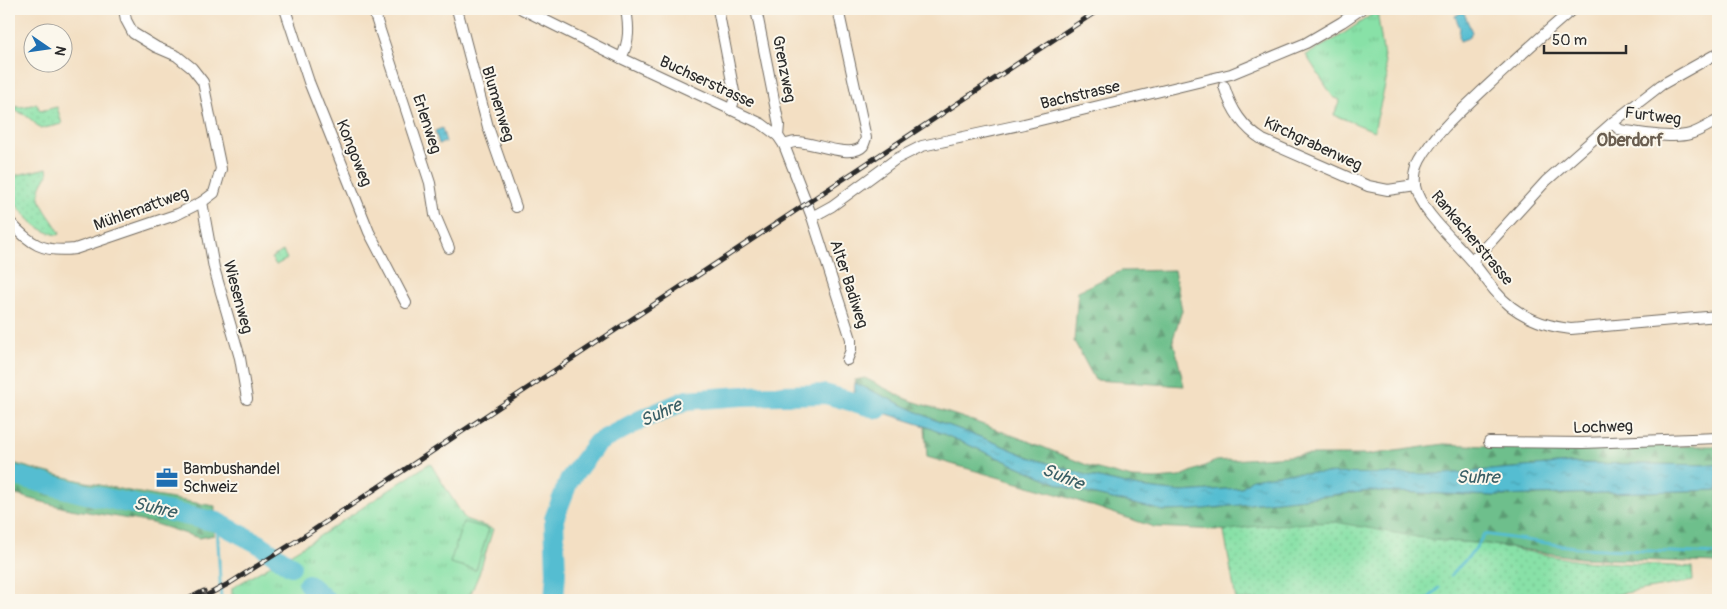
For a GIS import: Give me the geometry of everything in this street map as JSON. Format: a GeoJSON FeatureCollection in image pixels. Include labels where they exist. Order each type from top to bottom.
{"type":"FeatureCollection","features":[{"type":"Feature","properties":{"kind":"street","name":"Mühlemattweg"},"geometry":{"type":"LineString","coordinates":[[9,221],[24,237],[34,244],[45,249],[69,249],[97,242],[178,214],[202,202],[214,193],[221,170],[203,82],[192,68],[177,56],[156,48],[133,33],[126,20],[124,9]]}},
{"type":"Feature","properties":{"kind":"street","name":"Kongoweg"},"geometry":{"type":"LineString","coordinates":[[285,9],[309,82],[369,232],[406,304]]}},
{"type":"Feature","properties":{"kind":"street","name":"Erlenweg"},"geometry":{"type":"LineString","coordinates":[[373,9],[430,183],[435,215],[449,248]]}},
{"type":"Feature","properties":{"kind":"street","name":"Blumenweg"},"geometry":{"type":"LineString","coordinates":[[457,9],[488,127],[516,207]]}},
{"type":"Feature","properties":{"kind":"street","name":"Buchserstrasse"},"geometry":{"type":"LineString","coordinates":[[522,9],[762,124],[778,136],[784,145]]}},
{"type":"Feature","properties":{"kind":"street"},"geometry":{"type":"LineString","coordinates":[[622,58],[629,34],[626,9]]}},
{"type":"Feature","properties":{"kind":"street"},"geometry":{"type":"LineString","coordinates":[[718,9],[736,97],[731,110]]}},
{"type":"Feature","properties":{"kind":"street","name":"Grenzweg"},"geometry":{"type":"LineString","coordinates":[[756,9],[779,125],[778,136]]}},
{"type":"Feature","properties":{"kind":"street"},"geometry":{"type":"LineString","coordinates":[[784,145],[796,142],[829,149],[856,150],[862,146],[866,138],[838,9]]}},
{"type":"Feature","properties":{"kind":"street","name":"Bachstrasse"},"geometry":{"type":"LineString","coordinates":[[812,217],[832,206],[896,159],[922,146],[1226,76],[1276,57],[1306,43],[1361,9]]}},
{"type":"Feature","properties":{"kind":"street","name":"Rankacherstrasse"},"geometry":{"type":"LineString","coordinates":[[1573,9],[1539,38],[1456,116],[1428,147],[1418,162],[1416,173],[1415,186],[1419,199],[1433,218],[1472,260],[1496,293],[1520,313],[1536,322],[1571,329],[1718,316]]}},
{"type":"Feature","properties":{"kind":"street"},"geometry":{"type":"LineString","coordinates":[[1472,260],[1546,181],[1612,123],[1661,85],[1718,53]]}},
{"type":"Feature","properties":{"kind":"street","name":"Kirchgrabenweg"},"geometry":{"type":"LineString","coordinates":[[1224,86],[1232,109],[1239,119],[1247,128],[1263,140],[1368,186],[1388,190],[1415,186]]}},
{"type":"Feature","properties":{"kind":"street","name":"Furtweg"},"geometry":{"type":"LineString","coordinates":[[1612,123],[1620,130],[1676,136],[1687,135],[1718,120]]}},
{"type":"Feature","properties":{"kind":"street","name":"Alter Badiweg"},"geometry":{"type":"LineString","coordinates":[[784,145],[812,217],[852,339],[851,350],[847,360]]}},
{"type":"Feature","properties":{"kind":"street","name":"Wiesenweg"},"geometry":{"type":"LineString","coordinates":[[202,202],[214,268],[240,358],[247,399]]}},
{"type":"Feature","properties":{"kind":"street","name":"Lochweg"},"geometry":{"type":"LineString","coordinates":[[1489,442],[1582,443],[1718,438]]}},
{"type":"Feature","properties":{"kind":"green space"},"geometry":{"type":"Polygon","coordinates":[[[1377,11],[1387,77],[1374,131],[1334,115],[1340,100],[1333,97],[1306,55],[1337,38],[1377,11]]]}},
{"type":"Feature","properties":{"kind":"green space"},"geometry":{"type":"Polygon","coordinates":[[[37,104],[40,111],[57,107],[62,124],[40,129],[26,116],[9,109],[9,106],[21,107],[37,104]]]}},
{"type":"Feature","properties":{"kind":"green space"},"geometry":{"type":"Polygon","coordinates":[[[47,168],[48,175],[42,184],[40,199],[60,234],[58,235],[37,227],[13,201],[9,200],[9,177],[47,168]]]}},
{"type":"Feature","properties":{"kind":"green space"},"geometry":{"type":"Polygon","coordinates":[[[283,251],[287,259],[276,265],[271,258],[283,251]]]}},
{"type":"Feature","properties":{"kind":"green space"},"geometry":{"type":"Polygon","coordinates":[[[1174,270],[1182,310],[1173,339],[1184,386],[1095,380],[1074,341],[1078,291],[1121,271],[1174,270]]]}},
{"type":"Feature","properties":{"kind":"green space"},"geometry":{"type":"Polygon","coordinates":[[[865,378],[906,399],[1033,443],[1094,468],[1132,478],[1157,479],[1179,477],[1216,461],[1304,455],[1367,455],[1444,444],[1488,446],[1718,446],[1718,465],[1570,463],[1444,474],[1252,479],[1241,488],[1181,492],[1139,487],[1086,475],[1029,457],[937,421],[855,383],[855,380],[865,378]]]}},
{"type":"Feature","properties":{"kind":"green space"},"geometry":{"type":"Polygon","coordinates":[[[925,426],[1070,489],[1164,511],[1194,510],[1370,491],[1494,496],[1718,490],[1718,563],[1580,558],[1487,544],[1433,540],[1154,527],[1060,495],[927,457],[925,426]]]}},
{"type":"Feature","properties":{"kind":"green space"},"geometry":{"type":"Polygon","coordinates":[[[9,462],[111,487],[215,506],[214,535],[199,538],[152,523],[65,508],[9,493],[9,462]]]}},
{"type":"Feature","properties":{"kind":"green space"},"geometry":{"type":"Polygon","coordinates":[[[430,463],[465,519],[493,529],[479,574],[468,600],[232,600],[232,588],[315,539],[430,463]]]}},
{"type":"Feature","properties":{"kind":"green space"},"geometry":{"type":"Polygon","coordinates":[[[463,522],[489,529],[476,570],[450,563],[463,522]]]}},
{"type":"Feature","properties":{"kind":"green space"},"geometry":{"type":"Polygon","coordinates":[[[1335,522],[1433,540],[1487,544],[1580,561],[1692,567],[1693,581],[1586,600],[1236,600],[1224,531],[1257,526],[1335,522]]]}},
{"type":"Feature","properties":{"kind":"water"},"geometry":{"type":"Polygon","coordinates":[[[1462,12],[1472,32],[1468,38],[1460,41],[1460,28],[1455,16],[1462,12]]]}},
{"type":"Feature","properties":{"kind":"water"},"geometry":{"type":"Polygon","coordinates":[[[442,128],[446,142],[439,144],[435,131],[442,128]]]}},
{"type":"Feature","properties":{"kind":"water","name":"Suhre"},"geometry":{"type":"Polygon","coordinates":[[[855,383],[937,421],[1029,457],[1086,475],[1139,487],[1181,492],[1241,488],[1252,479],[1288,473],[1444,474],[1570,463],[1718,465],[1718,490],[1494,496],[1370,491],[1194,510],[1164,511],[1070,489],[925,426],[853,403],[855,383]]]}},
{"type":"Feature","properties":{"kind":"waterway","name":"Suhre"},"geometry":{"type":"LineString","coordinates":[[554,600],[556,573],[554,519],[569,480],[597,443],[640,420],[687,400],[742,396],[825,394],[878,409]]}},
{"type":"Feature","properties":{"kind":"waterway","name":"Suhre"},"geometry":{"type":"LineString","coordinates":[[9,474],[86,494],[217,522],[259,544],[291,566]]}},
{"type":"Feature","properties":{"kind":"waterway"},"geometry":{"type":"LineString","coordinates":[[217,522],[221,600]]}},
{"type":"Feature","properties":{"kind":"waterway"},"geometry":{"type":"LineString","coordinates":[[1451,575],[1474,551],[1484,534],[1580,548],[1718,554]]}},
{"type":"Feature","properties":{"kind":"waterway","name":"Suhre"},"geometry":{"type":"LineString","coordinates":[[308,584],[326,600]]}},
{"type":"Feature","properties":{"kind":"waterway"},"geometry":{"type":"LineString","coordinates":[[1427,600],[1439,588]]}},
{"type":"Feature","properties":{"kind":"railway"},"geometry":{"type":"LineString","coordinates":[[198,600],[230,583],[309,533],[1100,9]]}},
{"type":"Feature","properties":{"kind":"railway"},"geometry":{"type":"LineString","coordinates":[[186,600],[204,591]]}},
{"type":"Feature","properties":{"kind":"place","name":"Bambushandel Schweiz"},"geometry":{"type":"Point","coordinates":[167,478]}},
{"type":"Feature","properties":{"kind":"district","name":"Oberdorf"},"geometry":{"type":"Point","coordinates":[1630,140]}}]}
